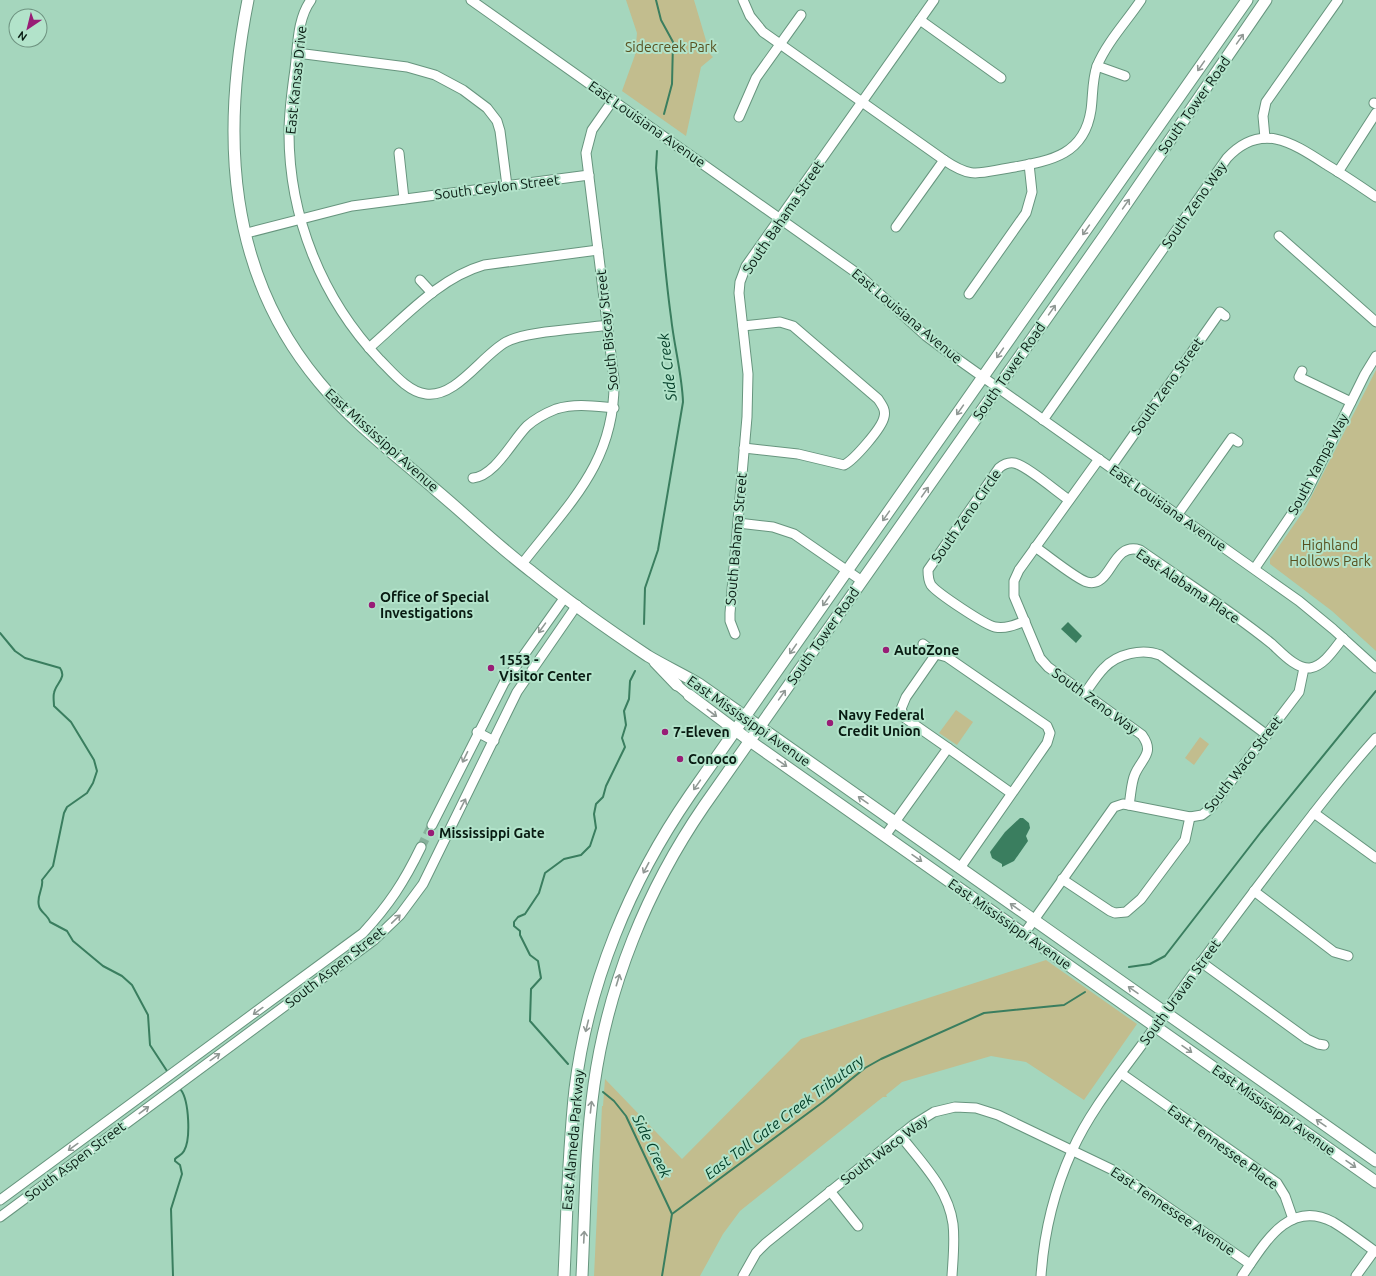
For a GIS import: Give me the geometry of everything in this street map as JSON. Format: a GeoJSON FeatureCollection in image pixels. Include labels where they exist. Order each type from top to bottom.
{"type":"FeatureCollection","features":[{"type":"Feature","properties":{"kind":"main road","name":"East Mississippi Avenue"},"geometry":{"type":"LineString","coordinates":[[248,0],[236,85],[233,136],[235,181],[247,233],[260,280],[270,305],[296,351],[320,383],[352,416],[522,564],[565,597],[650,657],[685,676],[745,717],[1376,1161]]}},
{"type":"Feature","properties":{"kind":"main road","name":"South Tower Road"},"geometry":{"type":"LineString","coordinates":[[736,730],[1247,0]]}},
{"type":"Feature","properties":{"kind":"main road","name":"South Tower Road"},"geometry":{"type":"LineString","coordinates":[[750,741],[1266,0]]}},
{"type":"Feature","properties":{"kind":"main road","name":"East Mississippi Avenue"},"geometry":{"type":"LineString","coordinates":[[650,657],[677,684]]}},
{"type":"Feature","properties":{"kind":"main road","name":"East Mississippi Avenue"},"geometry":{"type":"LineString","coordinates":[[689,695],[750,741],[1376,1182]]}},
{"type":"Feature","properties":{"kind":"main road","name":"East Alameda Parkway"},"geometry":{"type":"LineString","coordinates":[[564,1276],[572,1115],[586,1030],[597,988],[618,927],[640,879],[665,834],[736,730]]}},
{"type":"Feature","properties":{"kind":"main road","name":"East Alameda Parkway"},"geometry":{"type":"LineString","coordinates":[[582,1276],[589,1128],[596,1073],[606,1021],[617,983],[650,899],[690,826],[750,741]]}},
{"type":"Feature","properties":{"kind":"main road"},"geometry":{"type":"LineString","coordinates":[[650,899],[652,881],[670,847],[665,834]]}},
{"type":"Feature","properties":{"kind":"street","name":"East Kansas Drive"},"geometry":{"type":"LineString","coordinates":[[311,0],[305,8],[301,22],[290,117],[293,179],[300,218],[315,262],[330,292],[348,321],[370,348],[412,389],[425,394],[434,395],[452,387],[497,348],[511,339],[608,325]]}},
{"type":"Feature","properties":{"kind":"street","name":"East Louisiana Avenue"},"geometry":{"type":"LineString","coordinates":[[471,0],[870,283],[926,336],[997,388],[1299,600],[1376,668]]}},
{"type":"Feature","properties":{"kind":"street"},"geometry":{"type":"LineString","coordinates":[[743,0],[756,24],[780,44],[944,160],[959,170],[972,174],[1057,158],[1069,150],[1078,141],[1089,118],[1097,66],[1105,51],[1141,0]]}},
{"type":"Feature","properties":{"kind":"street","name":"South Bahama Street"},"geometry":{"type":"LineString","coordinates":[[735,634],[731,627],[730,613],[748,390],[739,293],[742,274],[934,0]]}},
{"type":"Feature","properties":{"kind":"street"},"geometry":{"type":"LineString","coordinates":[[1338,0],[1266,102],[1263,116],[1265,138],[1276,138],[1294,144],[1376,197]]}},
{"type":"Feature","properties":{"kind":"street"},"geometry":{"type":"LineString","coordinates":[[739,117],[753,84],[801,15]]}},
{"type":"Feature","properties":{"kind":"street"},"geometry":{"type":"LineString","coordinates":[[920,20],[1001,78]]}},
{"type":"Feature","properties":{"kind":"street"},"geometry":{"type":"LineString","coordinates":[[297,53],[408,67],[435,75],[463,90],[487,108],[497,122],[500,130],[507,186]]}},
{"type":"Feature","properties":{"kind":"street"},"geometry":{"type":"LineString","coordinates":[[1097,66],[1125,76]]}},
{"type":"Feature","properties":{"kind":"street","name":"South Biscay Street"},"geometry":{"type":"LineString","coordinates":[[522,564],[586,482],[594,469],[607,439],[614,408],[614,379],[586,153],[589,137],[613,100]]}},
{"type":"Feature","properties":{"kind":"street"},"geometry":{"type":"LineString","coordinates":[[1338,172],[1376,113]]}},
{"type":"Feature","properties":{"kind":"street","name":"South Zeno Way"},"geometry":{"type":"LineString","coordinates":[[1043,420],[1227,158],[1246,143],[1265,138]]}},
{"type":"Feature","properties":{"kind":"street"},"geometry":{"type":"LineString","coordinates":[[399,153],[404,199]]}},
{"type":"Feature","properties":{"kind":"street"},"geometry":{"type":"LineString","coordinates":[[896,227],[944,160]]}},
{"type":"Feature","properties":{"kind":"street"},"geometry":{"type":"LineString","coordinates":[[970,294],[1026,213],[1032,192],[1029,164]]}},
{"type":"Feature","properties":{"kind":"street","name":"South Ceylon Street"},"geometry":{"type":"LineString","coordinates":[[247,233],[300,218],[352,206],[589,175]]}},
{"type":"Feature","properties":{"kind":"street"},"geometry":{"type":"LineString","coordinates":[[1279,236],[1376,322]]}},
{"type":"Feature","properties":{"kind":"street"},"geometry":{"type":"LineString","coordinates":[[370,348],[432,293],[456,275],[484,265],[598,250]]}},
{"type":"Feature","properties":{"kind":"street"},"geometry":{"type":"LineString","coordinates":[[420,280],[432,293]]}},
{"type":"Feature","properties":{"kind":"street","name":"South Zeno Street"},"geometry":{"type":"LineString","coordinates":[[1111,467],[1220,312],[1226,316]]}},
{"type":"Feature","properties":{"kind":"street"},"geometry":{"type":"LineString","coordinates":[[743,326],[780,322],[793,326],[878,400],[884,409],[884,418],[857,456],[844,465],[798,454],[744,448]]}},
{"type":"Feature","properties":{"kind":"street","name":"South Yampa Way"},"geometry":{"type":"LineString","coordinates":[[1255,568],[1306,493],[1350,402],[1376,356]]}},
{"type":"Feature","properties":{"kind":"street"},"geometry":{"type":"LineString","coordinates":[[1302,370],[1299,377],[1350,402]]}},
{"type":"Feature","properties":{"kind":"street"},"geometry":{"type":"LineString","coordinates":[[473,478],[487,474],[528,426],[545,414],[570,406],[614,408]]}},
{"type":"Feature","properties":{"kind":"street"},"geometry":{"type":"LineString","coordinates":[[1178,514],[1232,438],[1238,442]]}},
{"type":"Feature","properties":{"kind":"street","name":"South Zeno Way"},"geometry":{"type":"LineString","coordinates":[[1098,459],[1019,570],[1014,581],[1014,596],[1040,658],[1048,667],[1142,734],[1146,740],[1148,751],[1146,758],[1134,775],[1129,805]]}},
{"type":"Feature","properties":{"kind":"street","name":"South Zeno Circle"},"geometry":{"type":"LineString","coordinates":[[1025,621],[1003,628],[984,623],[932,586],[928,576],[928,570],[999,468],[1004,464],[1009,463],[1019,465],[1069,500]]}},
{"type":"Feature","properties":{"kind":"street"},"geometry":{"type":"LineString","coordinates":[[738,523],[773,527],[794,534],[862,581]]}},
{"type":"Feature","properties":{"kind":"street","name":"East Alabama Place"},"geometry":{"type":"LineString","coordinates":[[1035,547],[1083,581],[1093,583],[1103,578],[1124,551],[1134,548],[1140,550],[1249,626],[1293,662],[1304,668]]}},
{"type":"Feature","properties":{"kind":"street"},"geometry":{"type":"LineString","coordinates":[[432,825],[477,732],[511,671],[565,597]]}},
{"type":"Feature","properties":{"kind":"street","name":"South Aspen Street"},"geometry":{"type":"LineString","coordinates":[[0,1217],[374,940],[400,915],[423,884],[525,678],[577,605]]}},
{"type":"Feature","properties":{"kind":"street"},"geometry":{"type":"LineString","coordinates":[[1304,668],[1317,666],[1343,638]]}},
{"type":"Feature","properties":{"kind":"street"},"geometry":{"type":"LineString","coordinates":[[923,644],[936,654],[947,657],[1046,726],[1050,733],[1047,743],[960,868]]}},
{"type":"Feature","properties":{"kind":"street"},"geometry":{"type":"LineString","coordinates":[[1085,693],[1108,664],[1138,651],[1153,652],[1160,655],[1267,734]]}},
{"type":"Feature","properties":{"kind":"street"},"geometry":{"type":"LineString","coordinates":[[936,654],[906,697],[901,709],[905,718],[1012,793]]}},
{"type":"Feature","properties":{"kind":"street","name":"South Waco Street"},"geometry":{"type":"LineString","coordinates":[[1024,934],[1110,811],[1119,805],[1129,805],[1190,817],[1202,815],[1210,809],[1299,692],[1304,668]]}},
{"type":"Feature","properties":{"kind":"street","name":"East Mississippi Avenue"},"geometry":{"type":"LineString","coordinates":[[677,684],[689,695]]}},
{"type":"Feature","properties":{"kind":"street"},"geometry":{"type":"LineString","coordinates":[[488,711],[504,719]]}},
{"type":"Feature","properties":{"kind":"street"},"geometry":{"type":"LineString","coordinates":[[477,732],[494,741]]}},
{"type":"Feature","properties":{"kind":"street","name":"South Uravan Street"},"geometry":{"type":"LineString","coordinates":[[1041,1276],[1044,1245],[1051,1211],[1061,1178],[1073,1150],[1089,1120],[1201,962],[1254,891],[1314,813],[1376,738]]}},
{"type":"Feature","properties":{"kind":"street"},"geometry":{"type":"LineString","coordinates":[[885,836],[948,748]]}},
{"type":"Feature","properties":{"kind":"street"},"geometry":{"type":"LineString","coordinates":[[1314,813],[1376,858]]}},
{"type":"Feature","properties":{"kind":"street"},"geometry":{"type":"LineString","coordinates":[[1062,879],[1110,912],[1126,912],[1141,899],[1185,840],[1190,817]]}},
{"type":"Feature","properties":{"kind":"street","name":"South Aspen Street"},"geometry":{"type":"LineString","coordinates":[[0,1200],[363,933],[384,910],[398,890],[421,847]]}},
{"type":"Feature","properties":{"kind":"street"},"geometry":{"type":"LineString","coordinates":[[1254,891],[1334,952],[1348,956]]}},
{"type":"Feature","properties":{"kind":"street"},"geometry":{"type":"LineString","coordinates":[[1201,962],[1307,1039],[1324,1045]]}},
{"type":"Feature","properties":{"kind":"street","name":"East Tennessee Place"},"geometry":{"type":"LineString","coordinates":[[1122,1074],[1277,1183],[1285,1196],[1293,1219]]}},
{"type":"Feature","properties":{"kind":"street","name":"South Waco Way"},"geometry":{"type":"LineString","coordinates":[[743,1276],[756,1253],[766,1243],[900,1135],[934,1112],[951,1108],[968,1107],[998,1115],[1073,1150]]}},
{"type":"Feature","properties":{"kind":"street"},"geometry":{"type":"LineString","coordinates":[[90,1134],[98,1145]]}},
{"type":"Feature","properties":{"kind":"street"},"geometry":{"type":"LineString","coordinates":[[900,1135],[951,1200],[954,1234],[952,1276]]}},
{"type":"Feature","properties":{"kind":"street","name":"East Tennessee Avenue"},"geometry":{"type":"LineString","coordinates":[[1073,1150],[1129,1179],[1250,1264]]}},
{"type":"Feature","properties":{"kind":"street","name":"South Waco Way"},"geometry":{"type":"LineString","coordinates":[[830,1191],[858,1226]]}},
{"type":"Feature","properties":{"kind":"street"},"geometry":{"type":"LineString","coordinates":[[1242,1276],[1272,1233],[1280,1226],[1293,1219],[1306,1216],[1324,1218],[1333,1222],[1375,1252],[1356,1276]]}},
{"type":"Feature","properties":{"kind":"green space","name":"Sidecreek Park"},"geometry":{"type":"Polygon","coordinates":[[[626,0],[694,0],[710,54],[713,57],[701,67],[686,136],[622,91],[635,55],[637,33],[626,0]]]}},
{"type":"Feature","properties":{"kind":"green space","name":"Highland Hollows Park"},"geometry":{"type":"Polygon","coordinates":[[[1376,370],[1376,651],[1332,611],[1270,564],[1270,559],[1305,509],[1376,370]]]}},
{"type":"Feature","properties":{"kind":"green space"},"geometry":{"type":"Polygon","coordinates":[[[956,710],[973,722],[957,745],[939,733],[956,710]]]}},
{"type":"Feature","properties":{"kind":"green space"},"geometry":{"type":"Polygon","coordinates":[[[1200,737],[1209,744],[1194,765],[1185,758],[1200,737]]]}},
{"type":"Feature","properties":{"kind":"green space"},"geometry":{"type":"Polygon","coordinates":[[[1046,960],[1137,1024],[1084,1100],[1026,1062],[991,1056],[902,1082],[886,1095],[887,1097],[883,1097],[740,1211],[723,1234],[700,1276],[594,1276],[602,1106],[605,1079],[682,1159],[801,1039],[1046,960]]]}},
{"type":"Feature","properties":{"kind":"shaded area"},"geometry":{"type":"Polygon","coordinates":[[[1068,622],[1082,636],[1076,643],[1061,629],[1068,622]]]}},
{"type":"Feature","properties":{"kind":"shaded area"},"geometry":{"type":"Polygon","coordinates":[[[1020,818],[1023,818],[1029,823],[1030,828],[1026,836],[1028,841],[1014,861],[1002,867],[1002,864],[992,858],[990,852],[1005,832],[1020,818]]]}},
{"type":"Feature","properties":{"kind":"waterway","name":"Side Creek"},"geometry":{"type":"LineString","coordinates":[[656,0],[661,20],[673,42],[672,84],[664,114]]}},
{"type":"Feature","properties":{"kind":"waterway","name":"Side Creek"},"geometry":{"type":"LineString","coordinates":[[644,624],[645,588],[658,550],[683,402],[666,280],[656,168],[657,151]]}},
{"type":"Feature","properties":{"kind":"waterway"},"geometry":{"type":"LineString","coordinates":[[0,633],[15,651],[25,658],[60,668],[62,678],[55,689],[54,706],[71,722],[94,760],[97,771],[93,783],[87,793],[67,807],[64,813],[53,866],[42,880],[42,886],[38,899],[40,908],[48,917],[50,922],[67,931],[73,941],[103,966],[122,976],[132,985],[148,1015],[150,1045],[167,1071]]}},
{"type":"Feature","properties":{"kind":"waterway","name":"Side Creek"},"geometry":{"type":"LineString","coordinates":[[568,1064],[530,1021],[531,989],[541,978],[538,961],[530,955],[520,935],[520,931],[514,926],[514,922],[518,917],[525,914],[539,893],[545,873],[564,859],[581,855],[590,846],[596,828],[594,814],[596,804],[603,797],[606,786],[625,747],[622,738],[626,725],[624,711],[629,699],[630,681],[635,671]]}},
{"type":"Feature","properties":{"kind":"waterway"},"geometry":{"type":"LineString","coordinates":[[1129,967],[1150,964],[1165,956],[1261,832],[1376,691]]}},
{"type":"Feature","properties":{"kind":"waterway","name":"East Toll Gate Creek Tributary"},"geometry":{"type":"LineString","coordinates":[[662,1276],[672,1214],[823,1102],[865,1068],[881,1059],[984,1013],[1064,1005],[1085,992]]}},
{"type":"Feature","properties":{"kind":"waterway"},"geometry":{"type":"LineString","coordinates":[[173,1276],[171,1209],[182,1174],[180,1165],[175,1161],[175,1159],[184,1151],[188,1138],[186,1102],[181,1090]]}},
{"type":"Feature","properties":{"kind":"waterway","name":"Side Creek"},"geometry":{"type":"LineString","coordinates":[[603,1092],[614,1101],[626,1116],[672,1214]]}},
{"type":"Feature","properties":{"kind":"tunnel"},"geometry":{"type":"LineString","coordinates":[[421,847],[432,825]]}},
{"type":"Feature","properties":{"kind":"place","name":"Office of Special Investigations"},"geometry":{"type":"Point","coordinates":[372,605]}},
{"type":"Feature","properties":{"kind":"place","name":"AutoZone"},"geometry":{"type":"Point","coordinates":[886,650]}},
{"type":"Feature","properties":{"kind":"place","name":"1553 - Visitor Center"},"geometry":{"type":"Point","coordinates":[491,668]}},
{"type":"Feature","properties":{"kind":"place","name":"Navy Federal Credit Union"},"geometry":{"type":"Point","coordinates":[830,723]}},
{"type":"Feature","properties":{"kind":"place","name":"7-Eleven"},"geometry":{"type":"Point","coordinates":[665,732]}},
{"type":"Feature","properties":{"kind":"place","name":"Conoco"},"geometry":{"type":"Point","coordinates":[680,759]}},
{"type":"Feature","properties":{"kind":"place","name":"Mississippi Gate"},"geometry":{"type":"Point","coordinates":[431,833]}}]}
